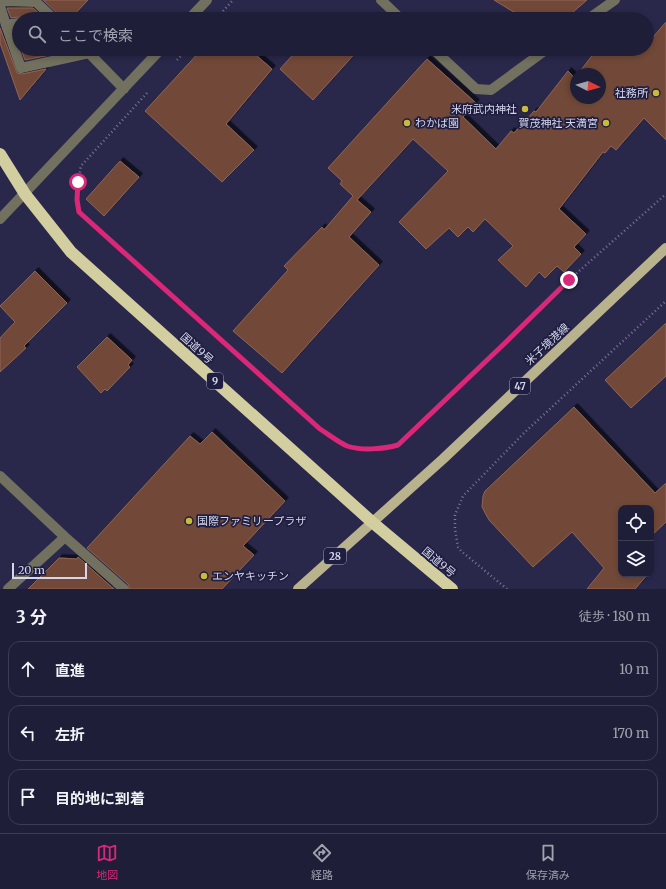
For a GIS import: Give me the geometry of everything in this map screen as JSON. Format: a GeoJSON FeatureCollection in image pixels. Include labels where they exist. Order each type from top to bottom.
{"type":"FeatureCollection","features":[{"type":"Feature","properties":{"kind":"highway","name":"国道9号"},"geometry":{"type":"LineString","coordinates":[[0,154],[25,194],[71,252],[372,522],[452,589]]}},
{"type":"Feature","properties":{"kind":"main road","name":"米子境港線"},"geometry":{"type":"LineString","coordinates":[[372,522],[443,459],[666,248]]}},
{"type":"Feature","properties":{"kind":"main road","name":"28"},"geometry":{"type":"LineString","coordinates":[[298,589],[372,522]]}},
{"type":"Feature","properties":{"kind":"street"},"geometry":{"type":"LineString","coordinates":[[196,12],[207,0]]}},
{"type":"Feature","properties":{"kind":"street"},"geometry":{"type":"LineString","coordinates":[[381,0],[394,12]]}},
{"type":"Feature","properties":{"kind":"street"},"geometry":{"type":"LineString","coordinates":[[598,12],[615,0]]}},
{"type":"Feature","properties":{"kind":"street"},"geometry":{"type":"LineString","coordinates":[[0,1],[36,2],[47,12]]}},
{"type":"Feature","properties":{"kind":"street"},"geometry":{"type":"LineString","coordinates":[[0,6],[6,25],[12,36]]}},
{"type":"Feature","properties":{"kind":"street"},"geometry":{"type":"LineString","coordinates":[[6,25],[12,24]]}},
{"type":"Feature","properties":{"kind":"street"},"geometry":{"type":"LineString","coordinates":[[18,56],[21,68],[68,56]]}},
{"type":"Feature","properties":{"kind":"street"},"geometry":{"type":"LineString","coordinates":[[92,56],[124,89]]}},
{"type":"Feature","properties":{"kind":"street"},"geometry":{"type":"LineString","coordinates":[[0,219],[155,56]]}},
{"type":"Feature","properties":{"kind":"street"},"geometry":{"type":"LineString","coordinates":[[441,56],[476,89],[491,90],[537,56]]}},
{"type":"Feature","properties":{"kind":"street"},"geometry":{"type":"LineString","coordinates":[[0,476],[65,537],[124,589]]}},
{"type":"Feature","properties":{"kind":"street"},"geometry":{"type":"LineString","coordinates":[[8,589],[65,537]]}},
{"type":"Feature","properties":{"kind":"path"},"geometry":{"type":"LineString","coordinates":[[222,12],[233,0]]}},
{"type":"Feature","properties":{"kind":"path"},"geometry":{"type":"LineString","coordinates":[[174,63],[180,56]]}},
{"type":"Feature","properties":{"kind":"path"},"geometry":{"type":"LineString","coordinates":[[149,90],[81,166],[77,200],[79,212],[320,429],[348,446],[384,449],[398,445],[569,280],[666,194]]}},
{"type":"Feature","properties":{"kind":"path"},"geometry":{"type":"LineString","coordinates":[[507,589],[460,551],[458,547],[455,529],[455,515],[463,496],[524,433],[666,301]]}},
{"type":"Feature","properties":{"kind":"building"},"geometry":{"type":"Polygon","coordinates":[[[43,0],[88,0],[77,12],[56,12],[43,0]]]}},
{"type":"Feature","properties":{"kind":"building"},"geometry":{"type":"Polygon","coordinates":[[[494,0],[587,0],[573,12],[514,12],[494,0]]]}},
{"type":"Feature","properties":{"kind":"building"},"geometry":{"type":"Polygon","coordinates":[[[7,8],[33,8],[37,12],[12,12],[11,18],[7,8]]]}},
{"type":"Feature","properties":{"kind":"building"},"geometry":{"type":"Polygon","coordinates":[[[666,22],[666,140],[644,118],[616,150],[611,146],[605,153],[603,152],[559,209],[586,234],[574,247],[581,254],[564,272],[557,266],[545,278],[539,272],[526,287],[498,260],[513,246],[485,219],[473,232],[468,227],[458,237],[449,228],[426,249],[399,222],[448,171],[413,139],[357,200],[371,212],[349,237],[379,265],[282,373],[233,331],[288,270],[284,266],[322,227],[324,230],[353,196],[340,184],[342,181],[328,168],[427,59],[476,103],[463,117],[496,149],[511,131],[514,133],[534,111],[536,112],[568,71],[570,73],[570,104],[606,104],[606,68],[583,68],[592,56],[654,56],[654,36],[666,22]]]}},
{"type":"Feature","properties":{"kind":"building"},"geometry":{"type":"Polygon","coordinates":[[[0,28],[17,73],[22,74],[46,69],[20,100],[0,43],[0,28]]]}},
{"type":"Feature","properties":{"kind":"building"},"geometry":{"type":"Polygon","coordinates":[[[24,56],[45,56],[25,60],[24,56]]]}},
{"type":"Feature","properties":{"kind":"building"},"geometry":{"type":"Polygon","coordinates":[[[196,56],[257,56],[272,69],[226,124],[254,150],[222,182],[145,111],[196,56]]]}},
{"type":"Feature","properties":{"kind":"building"},"geometry":{"type":"Polygon","coordinates":[[[292,56],[353,56],[313,100],[280,69],[292,56]]]}},
{"type":"Feature","properties":{"kind":"building"},"geometry":{"type":"Polygon","coordinates":[[[120,161],[139,177],[104,216],[86,199],[120,161]]]}},
{"type":"Feature","properties":{"kind":"building"},"geometry":{"type":"Polygon","coordinates":[[[35,271],[67,303],[24,346],[26,348],[0,372],[0,338],[15,322],[0,306],[35,271]]]}},
{"type":"Feature","properties":{"kind":"building"},"geometry":{"type":"Polygon","coordinates":[[[666,323],[666,376],[631,408],[605,380],[666,323]]]}},
{"type":"Feature","properties":{"kind":"building"},"geometry":{"type":"Polygon","coordinates":[[[107,337],[132,360],[128,365],[130,367],[107,391],[105,389],[101,393],[77,367],[107,337]]]}},
{"type":"Feature","properties":{"kind":"building"},"geometry":{"type":"Polygon","coordinates":[[[574,407],[655,493],[666,483],[666,522],[654,533],[654,505],[618,505],[618,577],[645,577],[635,589],[587,589],[604,568],[572,532],[533,567],[489,520],[482,507],[485,491],[574,407]]]}},
{"type":"Feature","properties":{"kind":"building","name":"国際ファミリープラザ"},"geometry":{"type":"Polygon","coordinates":[[[212,432],[285,501],[243,546],[254,555],[222,589],[130,589],[128,584],[87,548],[190,436],[200,444],[212,432]]]}},
{"type":"Feature","properties":{"kind":"building"},"geometry":{"type":"Polygon","coordinates":[[[78,557],[114,589],[28,589],[59,558],[77,559],[78,557]]]}},
{"type":"Feature","properties":{"kind":"place","name":"社務所"},"geometry":{"type":"Point","coordinates":[656,93]}},
{"type":"Feature","properties":{"kind":"place","name":"米府武内神社"},"geometry":{"type":"Point","coordinates":[525,109]}},
{"type":"Feature","properties":{"kind":"place","name":"わかば園"},"geometry":{"type":"Point","coordinates":[407,123]}},
{"type":"Feature","properties":{"kind":"place","name":"賀茂神社 天満宮"},"geometry":{"type":"Point","coordinates":[606,123]}},
{"type":"Feature","properties":{"kind":"place","name":"国際ファミリープラザ"},"geometry":{"type":"Point","coordinates":[189,521]}},
{"type":"Feature","properties":{"kind":"place","name":"エンヤキッチン"},"geometry":{"type":"Point","coordinates":[204,576]}},
{"type":"Feature","properties":{"kind":"route"},"geometry":{"type":"LineString","coordinates":[[78,182],[77,200],[79,212],[320,429],[348,446],[384,449],[398,445],[569,280]]}}]}
